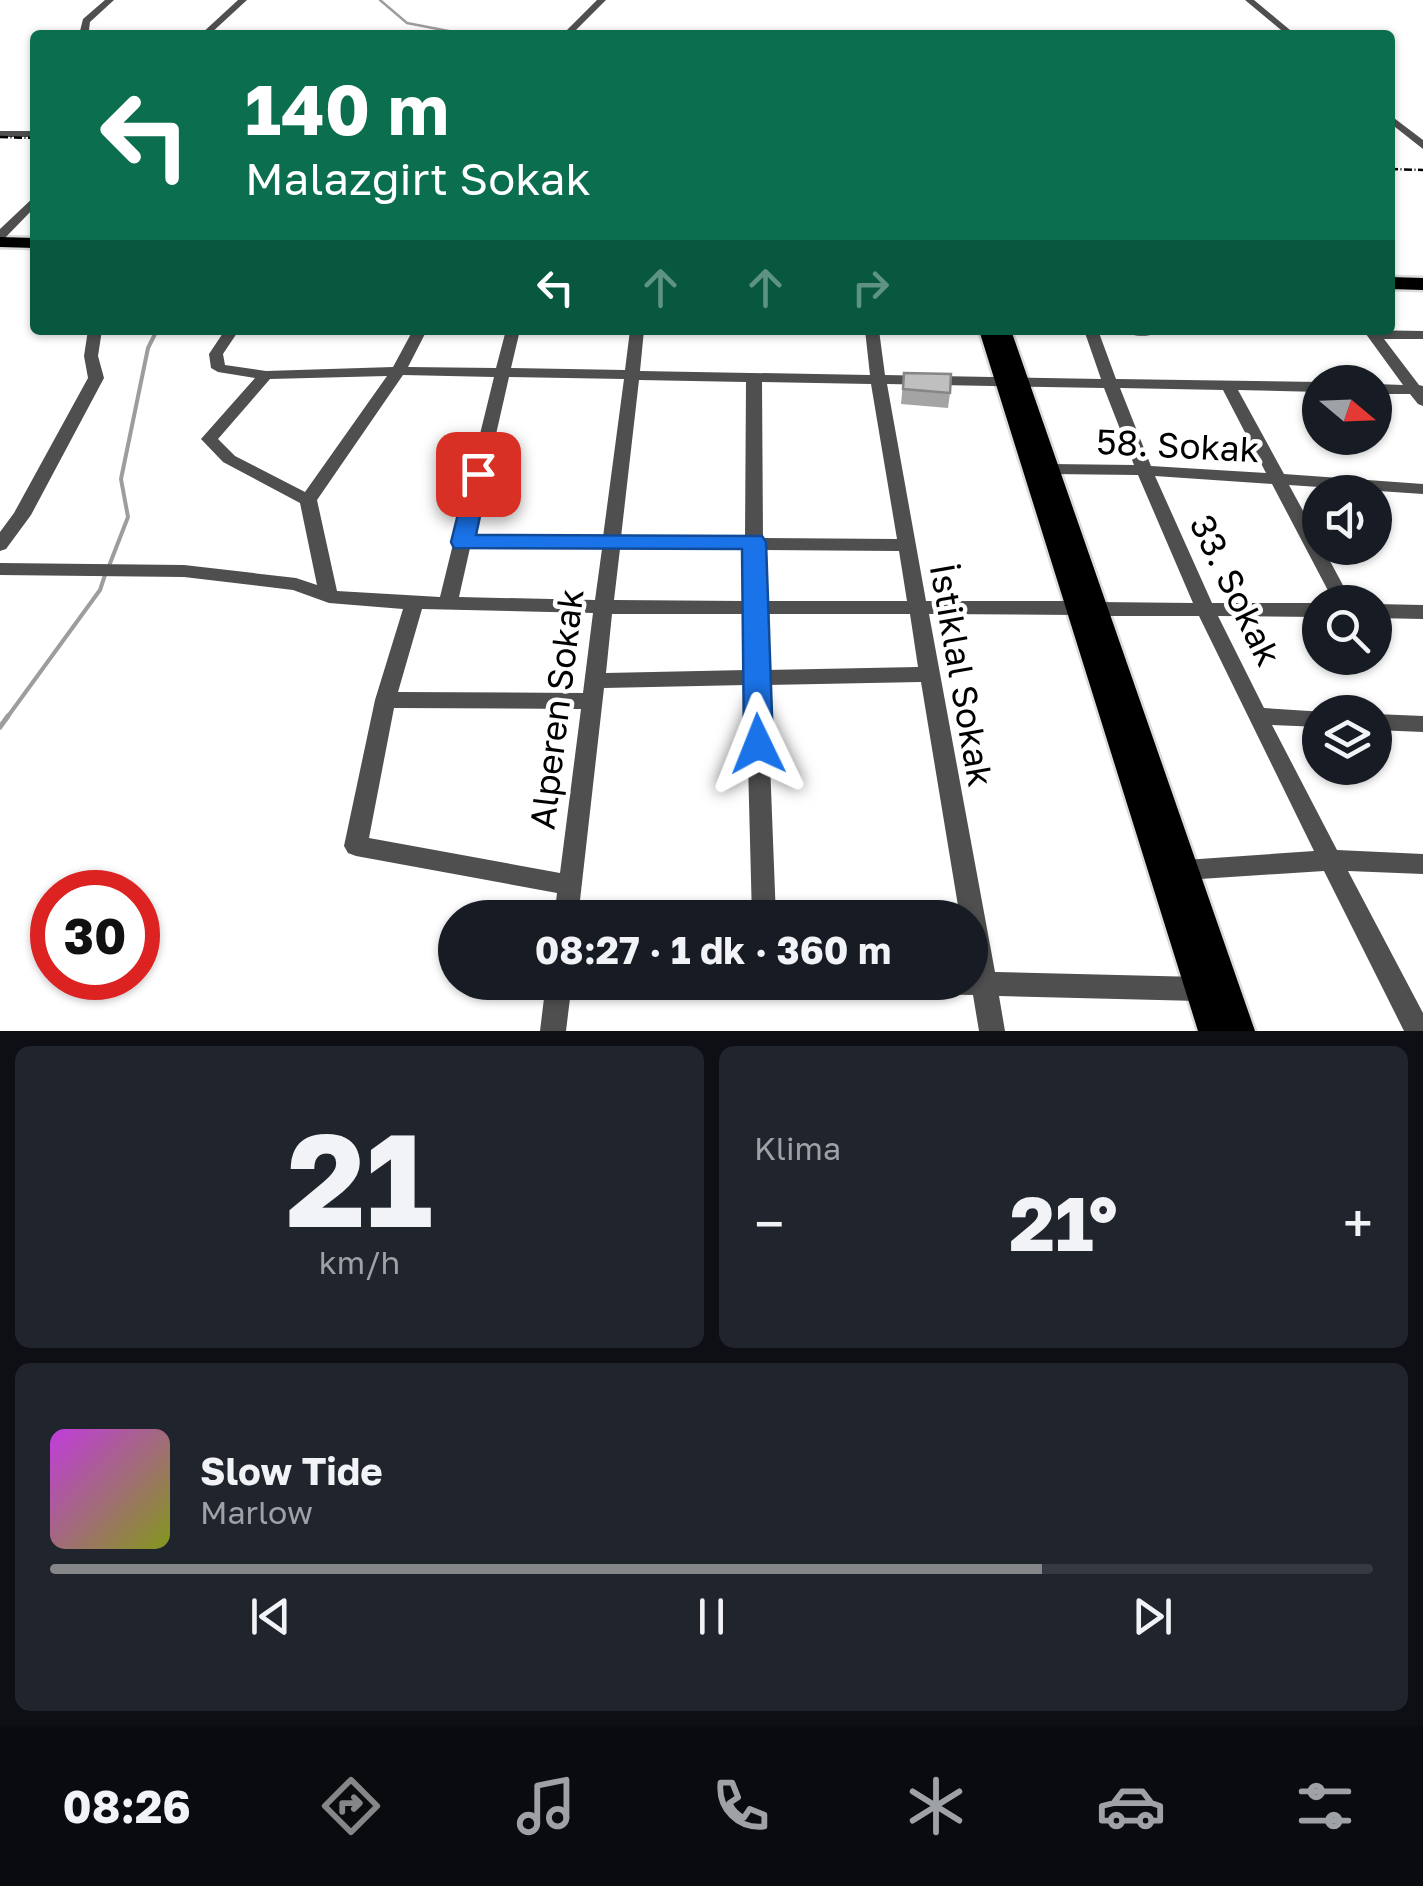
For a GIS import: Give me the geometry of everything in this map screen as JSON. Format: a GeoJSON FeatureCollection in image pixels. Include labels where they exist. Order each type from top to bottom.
{"type":"FeatureCollection","features":[{"type":"Feature","properties":{"kind":"highway"},"geometry":{"type":"LineString","coordinates":[[0,238],[30,235]]}},
{"type":"Feature","properties":{"kind":"highway"},"geometry":{"type":"LineString","coordinates":[[0,238],[30,244]]}},
{"type":"Feature","properties":{"kind":"highway"},"geometry":{"type":"LineString","coordinates":[[1395,270],[1423,270]]}},
{"type":"Feature","properties":{"kind":"highway"},"geometry":{"type":"LineString","coordinates":[[1395,284],[1423,284]]}},
{"type":"Feature","properties":{"kind":"main road"},"geometry":{"type":"LineString","coordinates":[[990,335],[1050,469],[1087,608],[1213,1031]]}},
{"type":"Feature","properties":{"kind":"main road"},"geometry":{"type":"LineString","coordinates":[[1003,335],[1012,380],[1087,608],[1186,870],[1240,1031]]}},
{"type":"Feature","properties":{"kind":"street"},"geometry":{"type":"LineString","coordinates":[[84,30],[86,21],[110,0]]}},
{"type":"Feature","properties":{"kind":"street"},"geometry":{"type":"LineString","coordinates":[[210,30],[243,0]]}},
{"type":"Feature","properties":{"kind":"street"},"geometry":{"type":"LineString","coordinates":[[571,30],[602,0]]}},
{"type":"Feature","properties":{"kind":"street"},"geometry":{"type":"LineString","coordinates":[[1249,0],[1286,30]]}},
{"type":"Feature","properties":{"kind":"street"},"geometry":{"type":"LineString","coordinates":[[1395,122],[1423,146]]}},
{"type":"Feature","properties":{"kind":"street"},"geometry":{"type":"LineString","coordinates":[[0,134],[30,134]]}},
{"type":"Feature","properties":{"kind":"street"},"geometry":{"type":"LineString","coordinates":[[0,238],[30,205]]}},
{"type":"Feature","properties":{"kind":"street"},"geometry":{"type":"LineString","coordinates":[[1395,333],[1423,335]]}},
{"type":"Feature","properties":{"kind":"street"},"geometry":{"type":"LineString","coordinates":[[0,545],[9,520],[96,378],[91,356],[95,335]]}},
{"type":"Feature","properties":{"kind":"street"},"geometry":{"type":"LineString","coordinates":[[229,335],[216,354],[218,368],[266,375],[402,370],[1302,386]]}},
{"type":"Feature","properties":{"kind":"street"},"geometry":{"type":"LineString","coordinates":[[329,597],[308,500],[336,454],[402,370],[418,335]]}},
{"type":"Feature","properties":{"kind":"street"},"geometry":{"type":"LineString","coordinates":[[448,603],[512,335]]}},
{"type":"Feature","properties":{"kind":"street","name":"Alperen Sokak"},"geometry":{"type":"LineString","coordinates":[[568,900],[636,335]]}},
{"type":"Feature","properties":{"kind":"street","name":"İstiklal Sokak"},"geometry":{"type":"LineString","coordinates":[[873,335],[968,900]]}},
{"type":"Feature","properties":{"kind":"street","name":"33. Sokak"},"geometry":{"type":"LineString","coordinates":[[1093,335],[1143,470],[1206,609],[1418,1026]]}},
{"type":"Feature","properties":{"kind":"street"},"geometry":{"type":"LineString","coordinates":[[1373,335],[1420,394]]}},
{"type":"Feature","properties":{"kind":"street"},"geometry":{"type":"LineString","coordinates":[[266,375],[209,438],[229,459],[308,500]]}},
{"type":"Feature","properties":{"kind":"street"},"geometry":{"type":"LineString","coordinates":[[754,376],[754,608],[763,900]]}},
{"type":"Feature","properties":{"kind":"street"},"geometry":{"type":"LineString","coordinates":[[1228,384],[1334,585]]}},
{"type":"Feature","properties":{"kind":"street"},"geometry":{"type":"LineString","coordinates":[[1392,391],[1420,394]]}},
{"type":"Feature","properties":{"kind":"street","name":"58. Sokak"},"geometry":{"type":"LineString","coordinates":[[1050,469],[1143,470],[1423,490]]}},
{"type":"Feature","properties":{"kind":"street"},"geometry":{"type":"LineString","coordinates":[[462,542],[906,545]]}},
{"type":"Feature","properties":{"kind":"street"},"geometry":{"type":"LineString","coordinates":[[0,569],[184,571],[296,584],[329,597],[604,608],[1302,610]]}},
{"type":"Feature","properties":{"kind":"street"},"geometry":{"type":"LineString","coordinates":[[415,602],[385,700],[356,846],[570,885]]}},
{"type":"Feature","properties":{"kind":"street"},"geometry":{"type":"LineString","coordinates":[[1392,611],[1423,612]]}},
{"type":"Feature","properties":{"kind":"street"},"geometry":{"type":"LineString","coordinates":[[385,700],[594,690],[756,675],[928,674]]}},
{"type":"Feature","properties":{"kind":"street"},"geometry":{"type":"LineString","coordinates":[[1261,716],[1302,718]]}},
{"type":"Feature","properties":{"kind":"street"},"geometry":{"type":"LineString","coordinates":[[1392,723],[1423,724]]}},
{"type":"Feature","properties":{"kind":"street"},"geometry":{"type":"LineString","coordinates":[[1186,870],[1333,860],[1423,864]]}},
{"type":"Feature","properties":{"kind":"street"},"geometry":{"type":"LineString","coordinates":[[988,984],[1200,989]]}},
{"type":"Feature","properties":{"kind":"street"},"geometry":{"type":"LineString","coordinates":[[552,1031],[556,1000]]}},
{"type":"Feature","properties":{"kind":"street","name":"İstiklal Sokak"},"geometry":{"type":"LineString","coordinates":[[986,1000],[992,1031]]}},
{"type":"Feature","properties":{"kind":"building"},"geometry":{"type":"Polygon","coordinates":[[[904,373],[951,374],[950,393],[903,389],[904,373]]]}},
{"type":"Feature","properties":{"kind":"waterway"},"geometry":{"type":"LineString","coordinates":[[380,0],[407,23],[443,30]]}},
{"type":"Feature","properties":{"kind":"waterway"},"geometry":{"type":"LineString","coordinates":[[109,566],[128,517],[121,479],[148,348],[154,335]]}},
{"type":"Feature","properties":{"kind":"waterway"},"geometry":{"type":"LineString","coordinates":[[6,719],[100,590],[105,575]]}},
{"type":"Feature","properties":{"kind":"waterway"},"geometry":{"type":"LineString","coordinates":[[0,727],[8,716]]}},
{"type":"Feature","properties":{"kind":"railway"},"geometry":{"type":"LineString","coordinates":[[0,137],[30,138]]}},
{"type":"Feature","properties":{"kind":"railway"},"geometry":{"type":"LineString","coordinates":[[1395,169],[1423,170]]}},
{"type":"Feature","properties":{"kind":"route"},"geometry":{"type":"LineString","coordinates":[[478,474],[462,542],[754,542],[758,744]]}}]}
